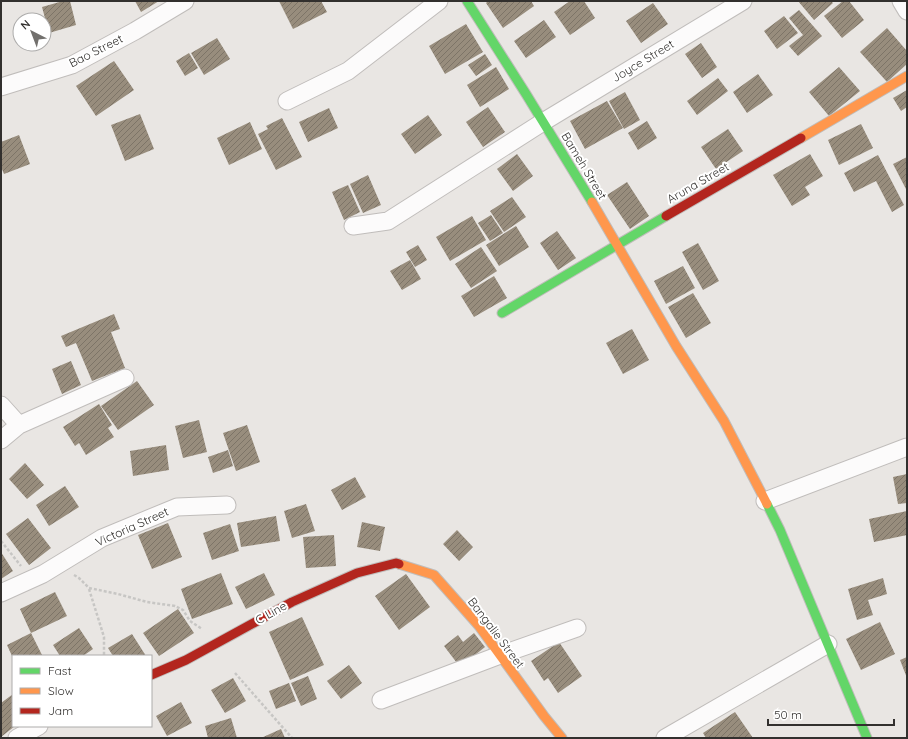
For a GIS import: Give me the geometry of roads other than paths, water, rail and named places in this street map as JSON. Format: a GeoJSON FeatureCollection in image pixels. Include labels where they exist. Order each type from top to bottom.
{"type":"FeatureCollection","features":[{"type":"Feature","properties":{"kind":"street","name":"Bao Street"},"geometry":{"type":"LineString","coordinates":[[1,87],[72,65],[135,31],[185,1]]}},
{"type":"Feature","properties":{"kind":"street"},"geometry":{"type":"LineString","coordinates":[[287,101],[348,71],[439,1]]}},
{"type":"Feature","properties":{"kind":"street","name":"Bameh Street"},"geometry":{"type":"LineString","coordinates":[[467,1],[544,122],[676,346],[724,421],[780,530],[867,738]]}},
{"type":"Feature","properties":{"kind":"street","name":"Joyce Street"},"geometry":{"type":"LineString","coordinates":[[353,226],[388,220],[544,122],[743,1]]}},
{"type":"Feature","properties":{"kind":"street"},"geometry":{"type":"LineString","coordinates":[[901,1],[907,11]]}},
{"type":"Feature","properties":{"kind":"street","name":"Aruna Street"},"geometry":{"type":"LineString","coordinates":[[502,313],[617,244],[907,76]]}},
{"type":"Feature","properties":{"kind":"street"},"geometry":{"type":"LineString","coordinates":[[1,440],[19,425],[125,378]]}},
{"type":"Feature","properties":{"kind":"street"},"geometry":{"type":"LineString","coordinates":[[1,405],[19,425]]}},
{"type":"Feature","properties":{"kind":"street"},"geometry":{"type":"LineString","coordinates":[[765,501],[907,448]]}},
{"type":"Feature","properties":{"kind":"street","name":"Victoria Street"},"geometry":{"type":"LineString","coordinates":[[1,593],[35,578],[102,538],[177,507],[227,505]]}},
{"type":"Feature","properties":{"kind":"street","name":"Bangalie Street"},"geometry":{"type":"LineString","coordinates":[[396,563],[434,575],[479,626],[544,716],[562,738]]}},
{"type":"Feature","properties":{"kind":"street","name":"C Line"},"geometry":{"type":"LineString","coordinates":[[152,675],[186,660],[292,602],[357,573],[396,563]]}},
{"type":"Feature","properties":{"kind":"street"},"geometry":{"type":"LineString","coordinates":[[381,700],[500,655],[577,628]]}},
{"type":"Feature","properties":{"kind":"street"},"geometry":{"type":"LineString","coordinates":[[665,738],[828,644]]}},
{"type":"Feature","properties":{"kind":"street"},"geometry":{"type":"LineString","coordinates":[[16,738],[38,727]]}}]}
